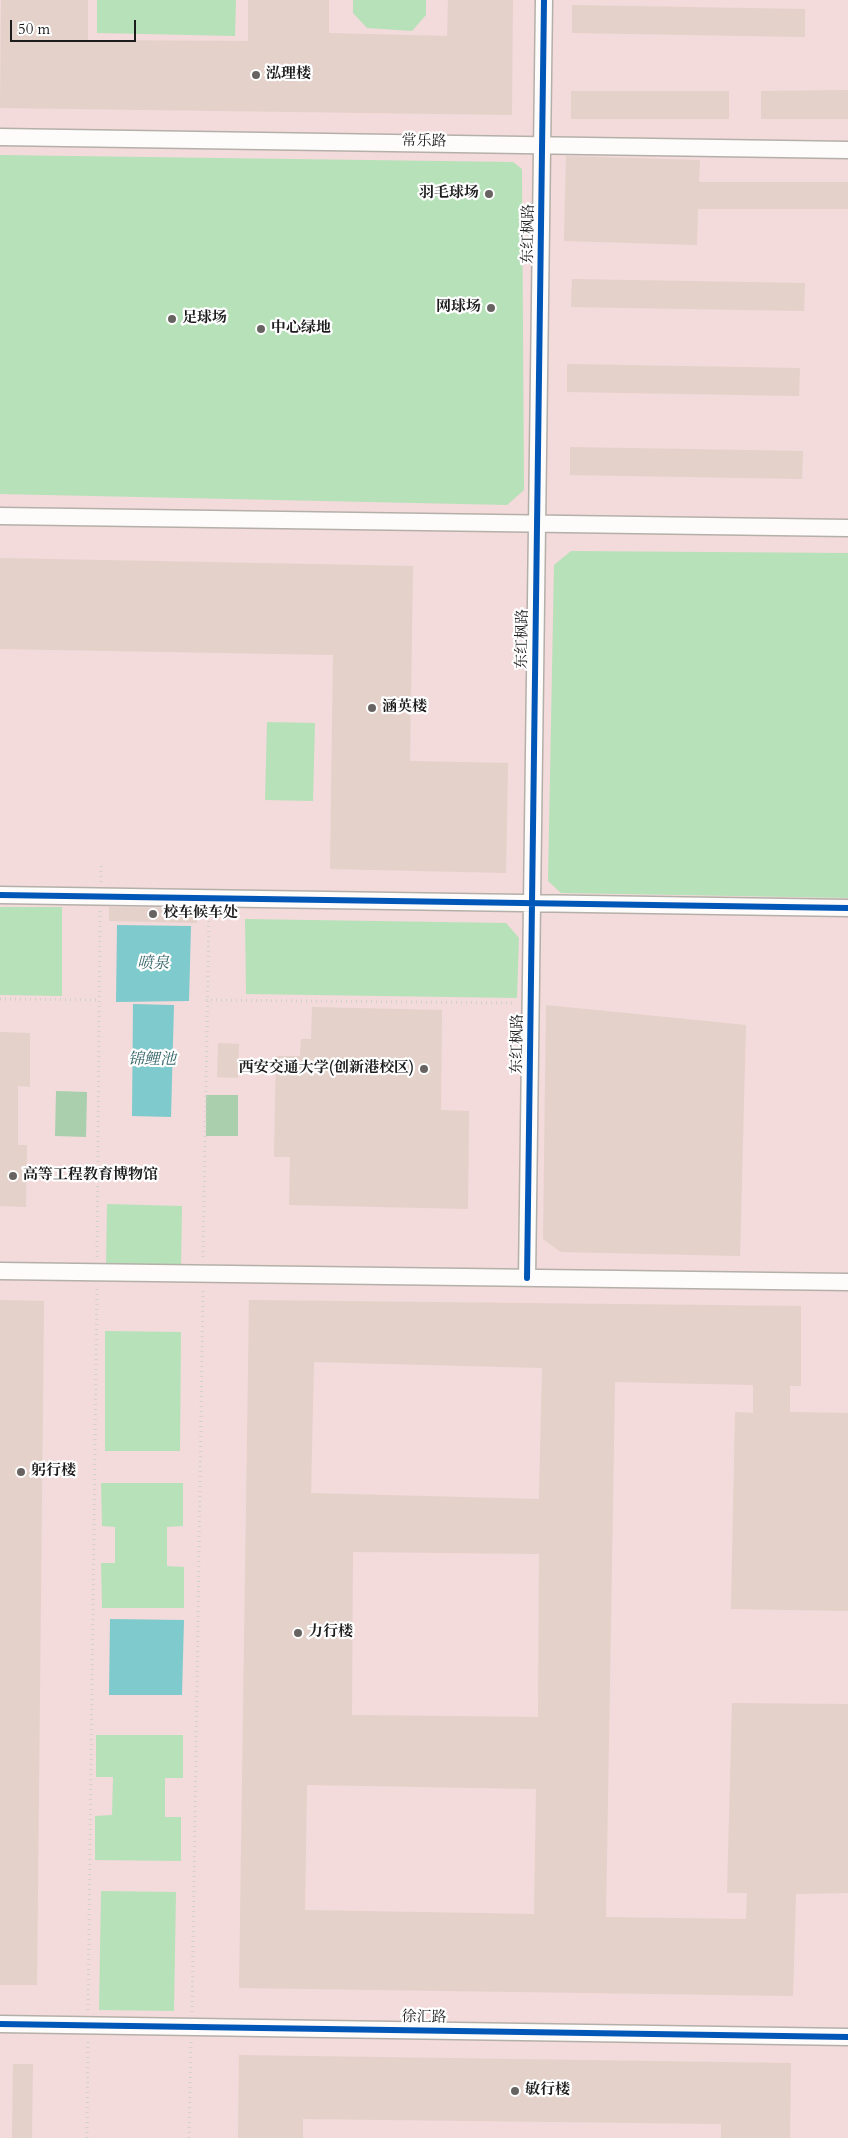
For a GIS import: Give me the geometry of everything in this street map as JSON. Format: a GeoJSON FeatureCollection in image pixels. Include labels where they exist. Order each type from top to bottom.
{"type":"FeatureCollection","features":[{"type":"Feature","properties":{"kind":"street","name":"东红枫路"},"geometry":{"type":"LineString","coordinates":[[527,1278],[544,0]]}},
{"type":"Feature","properties":{"kind":"street","name":"常乐路"},"geometry":{"type":"LineString","coordinates":[[0,137],[848,150]]}},
{"type":"Feature","properties":{"kind":"street"},"geometry":{"type":"LineString","coordinates":[[0,516],[848,528]]}},
{"type":"Feature","properties":{"kind":"street"},"geometry":{"type":"LineString","coordinates":[[0,895],[848,908]]}},
{"type":"Feature","properties":{"kind":"street"},"geometry":{"type":"LineString","coordinates":[[0,1271],[848,1282]]}},
{"type":"Feature","properties":{"kind":"street","name":"徐汇路"},"geometry":{"type":"LineString","coordinates":[[0,2024],[848,2037]]}},
{"type":"Feature","properties":{"kind":"path"},"geometry":{"type":"LineString","coordinates":[[87,2138],[97,1272],[98,1000],[101,896]]}},
{"type":"Feature","properties":{"kind":"path"},"geometry":{"type":"LineString","coordinates":[[189,2138],[209,898]]}},
{"type":"Feature","properties":{"kind":"path"},"geometry":{"type":"LineString","coordinates":[[0,999],[98,1000]]}},
{"type":"Feature","properties":{"kind":"path"},"geometry":{"type":"LineString","coordinates":[[206,1000],[531,1003]]}},
{"type":"Feature","properties":{"kind":"shaded area","name":"西安交通大学(创新港校区)"},"geometry":{"type":"Polygon","coordinates":[[[0,0],[848,0],[848,2138],[0,2138],[0,0]]]}},
{"type":"Feature","properties":{"kind":"green space"},"geometry":{"type":"Polygon","coordinates":[[[97,0],[236,0],[235,36],[97,33],[97,0]]]}},
{"type":"Feature","properties":{"kind":"green space"},"geometry":{"type":"Polygon","coordinates":[[[353,0],[426,0],[426,15],[412,31],[367,28],[353,13],[353,0]]]}},
{"type":"Feature","properties":{"kind":"green space","name":"中心绿地"},"geometry":{"type":"Polygon","coordinates":[[[0,155],[513,162],[522,169],[524,490],[507,505],[0,494],[0,155]]]}},
{"type":"Feature","properties":{"kind":"green space"},"geometry":{"type":"Polygon","coordinates":[[[571,551],[848,553],[848,898],[561,893],[548,881],[554,565],[571,551]]]}},
{"type":"Feature","properties":{"kind":"green space"},"geometry":{"type":"Polygon","coordinates":[[[267,722],[315,723],[313,801],[265,800],[267,722]]]}},
{"type":"Feature","properties":{"kind":"green space"},"geometry":{"type":"Polygon","coordinates":[[[0,907],[62,907],[62,996],[0,995],[0,907]]]}},
{"type":"Feature","properties":{"kind":"green space"},"geometry":{"type":"Polygon","coordinates":[[[245,919],[506,923],[519,938],[517,998],[246,994],[245,919]]]}},
{"type":"Feature","properties":{"kind":"green space"},"geometry":{"type":"Polygon","coordinates":[[[56,1091],[87,1092],[86,1137],[55,1136],[56,1091]]]}},
{"type":"Feature","properties":{"kind":"green space"},"geometry":{"type":"Polygon","coordinates":[[[206,1095],[238,1095],[238,1136],[206,1136],[206,1095]]]}},
{"type":"Feature","properties":{"kind":"green space"},"geometry":{"type":"Polygon","coordinates":[[[107,1204],[182,1206],[181,1270],[106,1268],[107,1204]]]}},
{"type":"Feature","properties":{"kind":"green space"},"geometry":{"type":"Polygon","coordinates":[[[105,1331],[181,1332],[180,1451],[105,1451],[105,1331]]]}},
{"type":"Feature","properties":{"kind":"green space"},"geometry":{"type":"Polygon","coordinates":[[[101,1483],[183,1483],[183,1526],[167,1527],[167,1566],[184,1567],[184,1608],[102,1608],[101,1563],[115,1563],[115,1527],[102,1526],[101,1483]]]}},
{"type":"Feature","properties":{"kind":"green space"},"geometry":{"type":"Polygon","coordinates":[[[96,1735],[183,1735],[183,1778],[165,1778],[165,1817],[181,1817],[181,1861],[95,1860],[95,1816],[112,1815],[113,1777],[96,1777],[96,1735]]]}},
{"type":"Feature","properties":{"kind":"green space"},"geometry":{"type":"Polygon","coordinates":[[[101,1891],[176,1892],[174,2011],[99,2010],[101,1891]]]}},
{"type":"Feature","properties":{"kind":"water","name":"喷泉"},"geometry":{"type":"Polygon","coordinates":[[[117,925],[191,926],[189,1001],[116,1002],[117,925]]]}},
{"type":"Feature","properties":{"kind":"water","name":"锦鲤池"},"geometry":{"type":"Polygon","coordinates":[[[133,1004],[174,1005],[171,1117],[132,1116],[133,1004]]]}},
{"type":"Feature","properties":{"kind":"water"},"geometry":{"type":"Polygon","coordinates":[[[110,1619],[184,1620],[182,1695],[109,1695],[110,1619]]]}},
{"type":"Feature","properties":{"kind":"building","name":"泓理楼"},"geometry":{"type":"Polygon","coordinates":[[[1,0],[88,0],[88,40],[248,41],[248,0],[329,0],[329,33],[447,36],[448,0],[513,0],[512,115],[0,108],[1,0]]]}},
{"type":"Feature","properties":{"kind":"building"},"geometry":{"type":"Polygon","coordinates":[[[572,5],[805,9],[805,37],[572,33],[572,5]]]}},
{"type":"Feature","properties":{"kind":"building"},"geometry":{"type":"Polygon","coordinates":[[[848,90],[848,119],[761,119],[761,91],[848,90]]]}},
{"type":"Feature","properties":{"kind":"building"},"geometry":{"type":"Polygon","coordinates":[[[571,91],[729,91],[729,119],[571,119],[571,91]]]}},
{"type":"Feature","properties":{"kind":"building"},"geometry":{"type":"Polygon","coordinates":[[[566,156],[700,160],[699,182],[848,182],[848,209],[698,209],[697,245],[564,241],[566,156]]]}},
{"type":"Feature","properties":{"kind":"building"},"geometry":{"type":"Polygon","coordinates":[[[572,279],[805,283],[804,311],[571,307],[572,279]]]}},
{"type":"Feature","properties":{"kind":"building"},"geometry":{"type":"Polygon","coordinates":[[[567,364],[800,368],[799,396],[567,392],[567,364]]]}},
{"type":"Feature","properties":{"kind":"building"},"geometry":{"type":"Polygon","coordinates":[[[570,447],[803,451],[802,479],[570,475],[570,447]]]}},
{"type":"Feature","properties":{"kind":"building","name":"涵英楼"},"geometry":{"type":"Polygon","coordinates":[[[0,558],[413,566],[410,761],[508,763],[506,873],[330,869],[333,655],[0,649],[0,558]]]}},
{"type":"Feature","properties":{"kind":"building","name":"校车候车处"},"geometry":{"type":"Polygon","coordinates":[[[109,907],[197,908],[197,923],[109,921],[109,907]]]}},
{"type":"Feature","properties":{"kind":"building"},"geometry":{"type":"Polygon","coordinates":[[[546,1005],[746,1025],[740,1256],[561,1252],[543,1239],[546,1005]]]}},
{"type":"Feature","properties":{"kind":"building"},"geometry":{"type":"Polygon","coordinates":[[[312,1007],[442,1010],[441,1110],[469,1111],[468,1209],[289,1205],[290,1157],[274,1157],[276,1056],[300,1056],[301,1039],[311,1039],[312,1007]]]}},
{"type":"Feature","properties":{"kind":"building"},"geometry":{"type":"Polygon","coordinates":[[[0,1032],[30,1033],[30,1087],[18,1086],[18,1145],[27,1145],[26,1207],[0,1206],[0,1032]]]}},
{"type":"Feature","properties":{"kind":"building"},"geometry":{"type":"Polygon","coordinates":[[[218,1043],[239,1044],[238,1078],[217,1077],[218,1043]]]}},
{"type":"Feature","properties":{"kind":"building","name":"躬行楼"},"geometry":{"type":"Polygon","coordinates":[[[0,1300],[44,1301],[37,1985],[0,1985],[0,1300]]]}},
{"type":"Feature","properties":{"kind":"building","name":"力行楼"},"geometry":{"type":"Polygon","coordinates":[[[249,1300],[801,1306],[801,1386],[790,1386],[790,1412],[848,1413],[848,1611],[731,1609],[735,1412],[753,1413],[753,1385],[615,1382],[606,1917],[746,1919],[747,1893],[727,1893],[732,1703],[848,1704],[848,1893],[796,1894],[793,1996],[239,1988],[249,1300]],[[314,1362],[311,1493],[539,1499],[542,1368],[314,1362]],[[353,1552],[352,1715],[538,1717],[539,1554],[353,1552]],[[307,1785],[305,1910],[534,1914],[536,1789],[307,1785]]]}},
{"type":"Feature","properties":{"kind":"building","name":"敏行楼"},"geometry":{"type":"Polygon","coordinates":[[[239,2055],[791,2063],[790,2138],[721,2138],[721,2124],[303,2119],[303,2138],[238,2138],[239,2055]]]}},
{"type":"Feature","properties":{"kind":"building"},"geometry":{"type":"Polygon","coordinates":[[[13,2064],[33,2064],[32,2138],[12,2138],[13,2064]]]}},
{"type":"Feature","properties":{"kind":"cycle path"},"geometry":{"type":"LineString","coordinates":[[527,1278],[544,0]]}},
{"type":"Feature","properties":{"kind":"cycle path"},"geometry":{"type":"LineString","coordinates":[[0,895],[848,908]]}},
{"type":"Feature","properties":{"kind":"cycle path"},"geometry":{"type":"LineString","coordinates":[[0,2024],[848,2037]]}},
{"type":"Feature","properties":{"kind":"place","name":"泓理楼"},"geometry":{"type":"Point","coordinates":[256,75]}},
{"type":"Feature","properties":{"kind":"place","name":"羽毛球场"},"geometry":{"type":"Point","coordinates":[489,194]}},
{"type":"Feature","properties":{"kind":"place","name":"网球场"},"geometry":{"type":"Point","coordinates":[491,308]}},
{"type":"Feature","properties":{"kind":"place","name":"足球场"},"geometry":{"type":"Point","coordinates":[172,319]}},
{"type":"Feature","properties":{"kind":"place","name":"中心绿地"},"geometry":{"type":"Point","coordinates":[261,329]}},
{"type":"Feature","properties":{"kind":"place","name":"涵英楼"},"geometry":{"type":"Point","coordinates":[372,708]}},
{"type":"Feature","properties":{"kind":"place","name":"校车候车处"},"geometry":{"type":"Point","coordinates":[153,914]}},
{"type":"Feature","properties":{"kind":"place","name":"西安交通大学(创新港校区)"},"geometry":{"type":"Point","coordinates":[424,1069]}},
{"type":"Feature","properties":{"kind":"place","name":"高等工程教育博物馆"},"geometry":{"type":"Point","coordinates":[13,1176]}},
{"type":"Feature","properties":{"kind":"place","name":"躬行楼"},"geometry":{"type":"Point","coordinates":[21,1472]}},
{"type":"Feature","properties":{"kind":"place","name":"力行楼"},"geometry":{"type":"Point","coordinates":[298,1633]}},
{"type":"Feature","properties":{"kind":"place","name":"敏行楼"},"geometry":{"type":"Point","coordinates":[515,2091]}}]}
